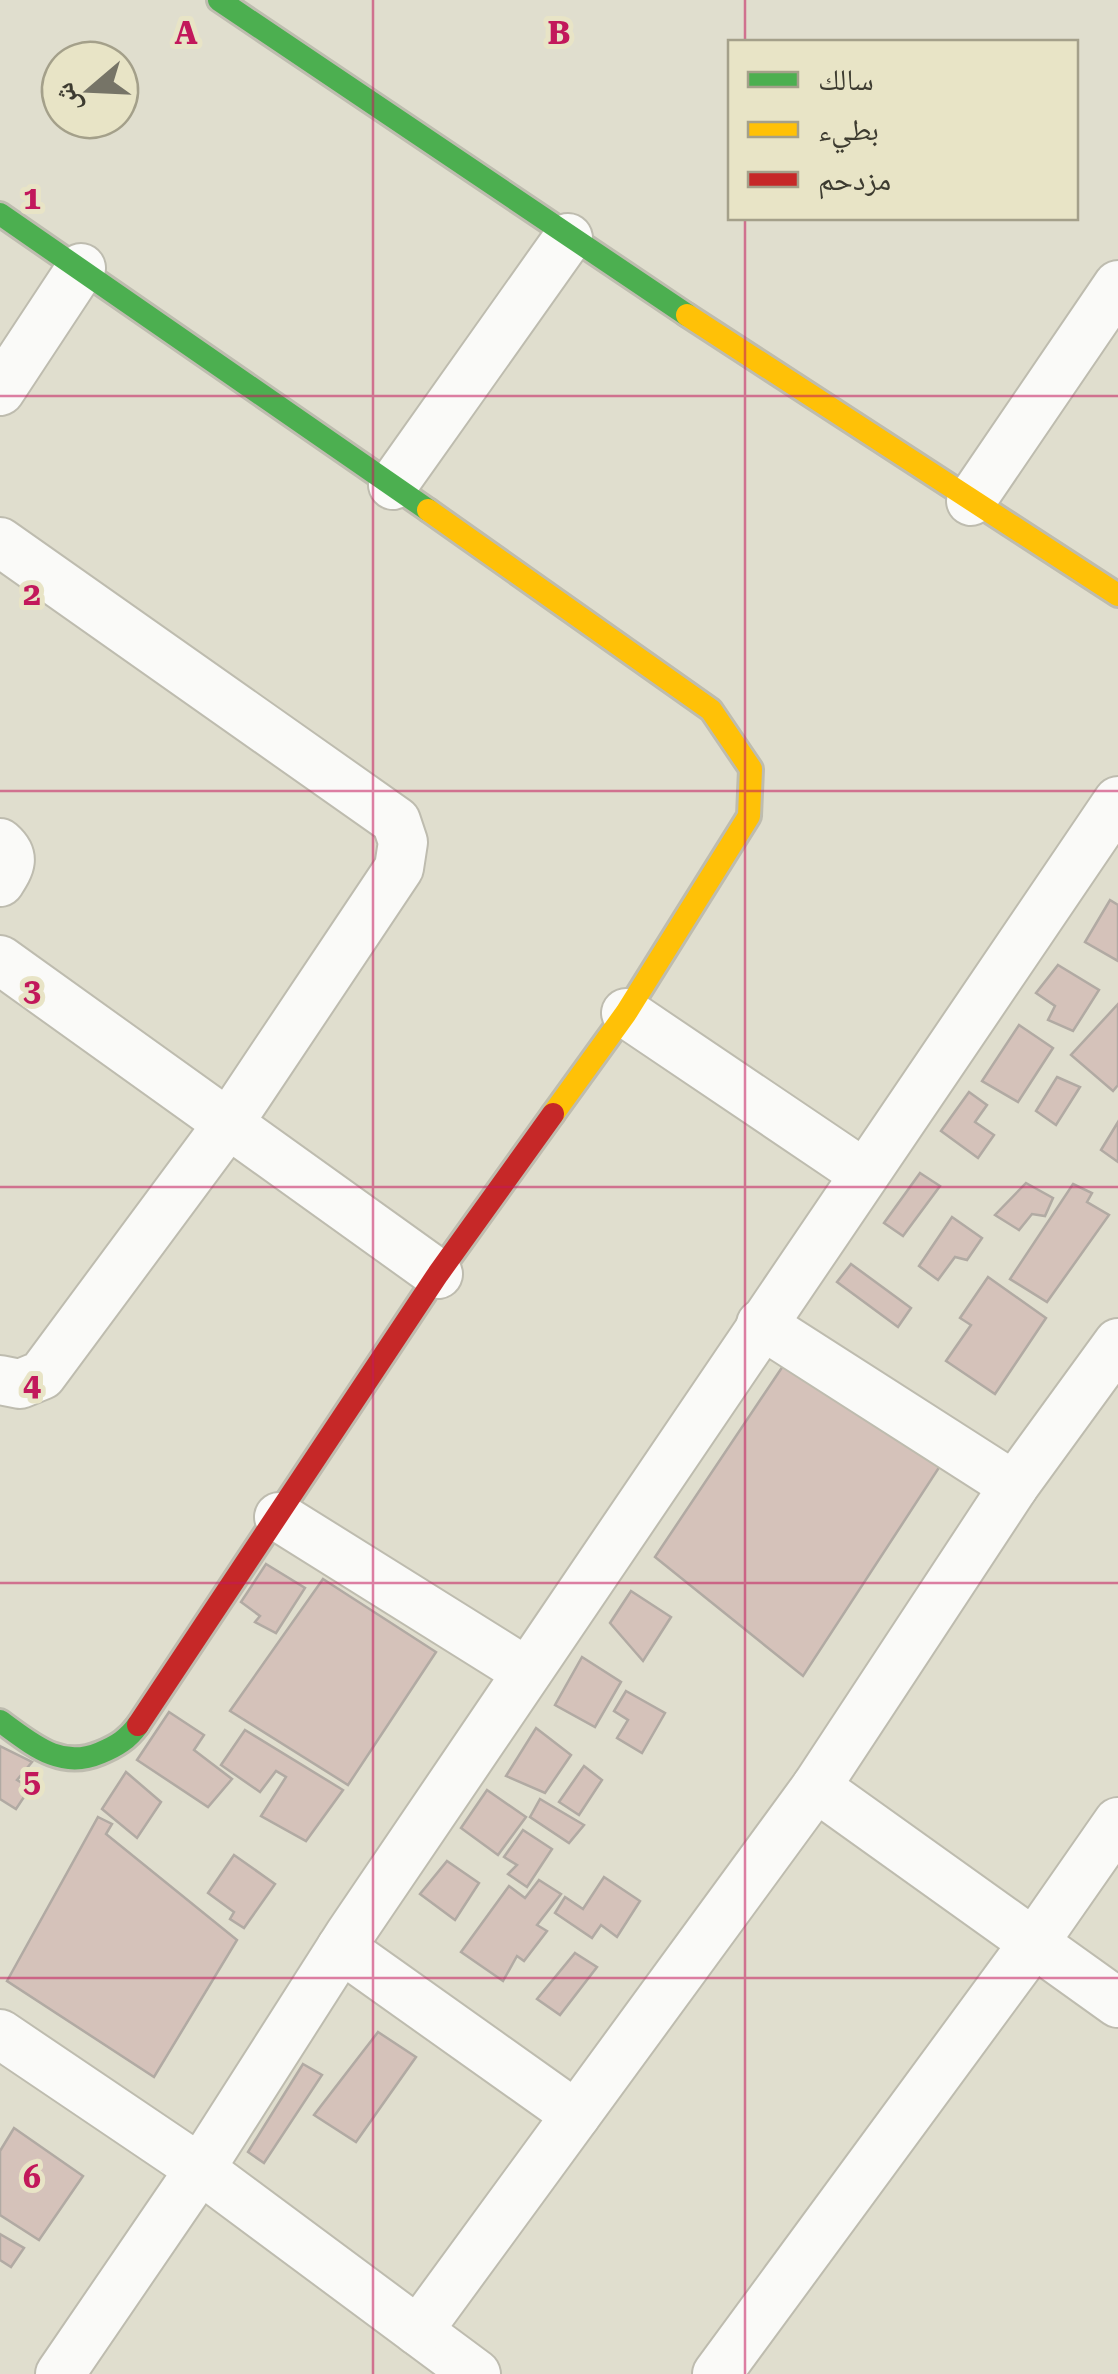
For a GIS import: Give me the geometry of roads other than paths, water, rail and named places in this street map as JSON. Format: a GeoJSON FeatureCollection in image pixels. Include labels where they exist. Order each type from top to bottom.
{"type":"FeatureCollection","features":[{"type":"Feature","properties":{"kind":"street"},"geometry":{"type":"LineString","coordinates":[[218,0],[568,238],[1118,595]]}},
{"type":"Feature","properties":{"kind":"street"},"geometry":{"type":"LineString","coordinates":[[0,214],[393,484],[711,710],[750,769],[749,816],[626,1013],[438,1274],[279,1518],[128,1739],[94,1759],[56,1760],[0,1722]]}},
{"type":"Feature","properties":{"kind":"street"},"geometry":{"type":"LineString","coordinates":[[393,484],[568,238]]}},
{"type":"Feature","properties":{"kind":"street"},"geometry":{"type":"LineString","coordinates":[[0,391],[81,268]]}},
{"type":"Feature","properties":{"kind":"street"},"geometry":{"type":"LineString","coordinates":[[971,501],[1118,285]]}},
{"type":"Feature","properties":{"kind":"street"},"geometry":{"type":"LineString","coordinates":[[0,542],[396,821],[403,842],[399,868],[228,1124],[42,1374],[20,1384],[0,1380]]}},
{"type":"Feature","properties":{"kind":"street"},"geometry":{"type":"LineString","coordinates":[[60,2374],[200,2169],[341,1948],[863,1172],[1118,801]]}},
{"type":"Feature","properties":{"kind":"street"},"geometry":{"type":"LineString","coordinates":[[0,843],[10,852],[11,863],[0,882]]}},
{"type":"Feature","properties":{"kind":"street"},"geometry":{"type":"LineString","coordinates":[[0,960],[438,1274]]}},
{"type":"Feature","properties":{"kind":"street"},"geometry":{"type":"LineString","coordinates":[[626,1013],[863,1172]]}},
{"type":"Feature","properties":{"kind":"street"},"geometry":{"type":"LineString","coordinates":[[761,1324],[1014,1486]]}},
{"type":"Feature","properties":{"kind":"street"},"geometry":{"type":"LineString","coordinates":[[418,2331],[816,1787],[1014,1486],[1118,1343]]}},
{"type":"Feature","properties":{"kind":"street"},"geometry":{"type":"LineString","coordinates":[[279,1518],[527,1672]]}},
{"type":"Feature","properties":{"kind":"street"},"geometry":{"type":"LineString","coordinates":[[816,1787],[1118,2004]]}},
{"type":"Feature","properties":{"kind":"street"},"geometry":{"type":"LineString","coordinates":[[717,2374],[1118,1822]]}},
{"type":"Feature","properties":{"kind":"street"},"geometry":{"type":"LineString","coordinates":[[341,1948],[576,2115]]}},
{"type":"Feature","properties":{"kind":"street"},"geometry":{"type":"LineString","coordinates":[[0,2034],[200,2169],[476,2374]]}}]}
